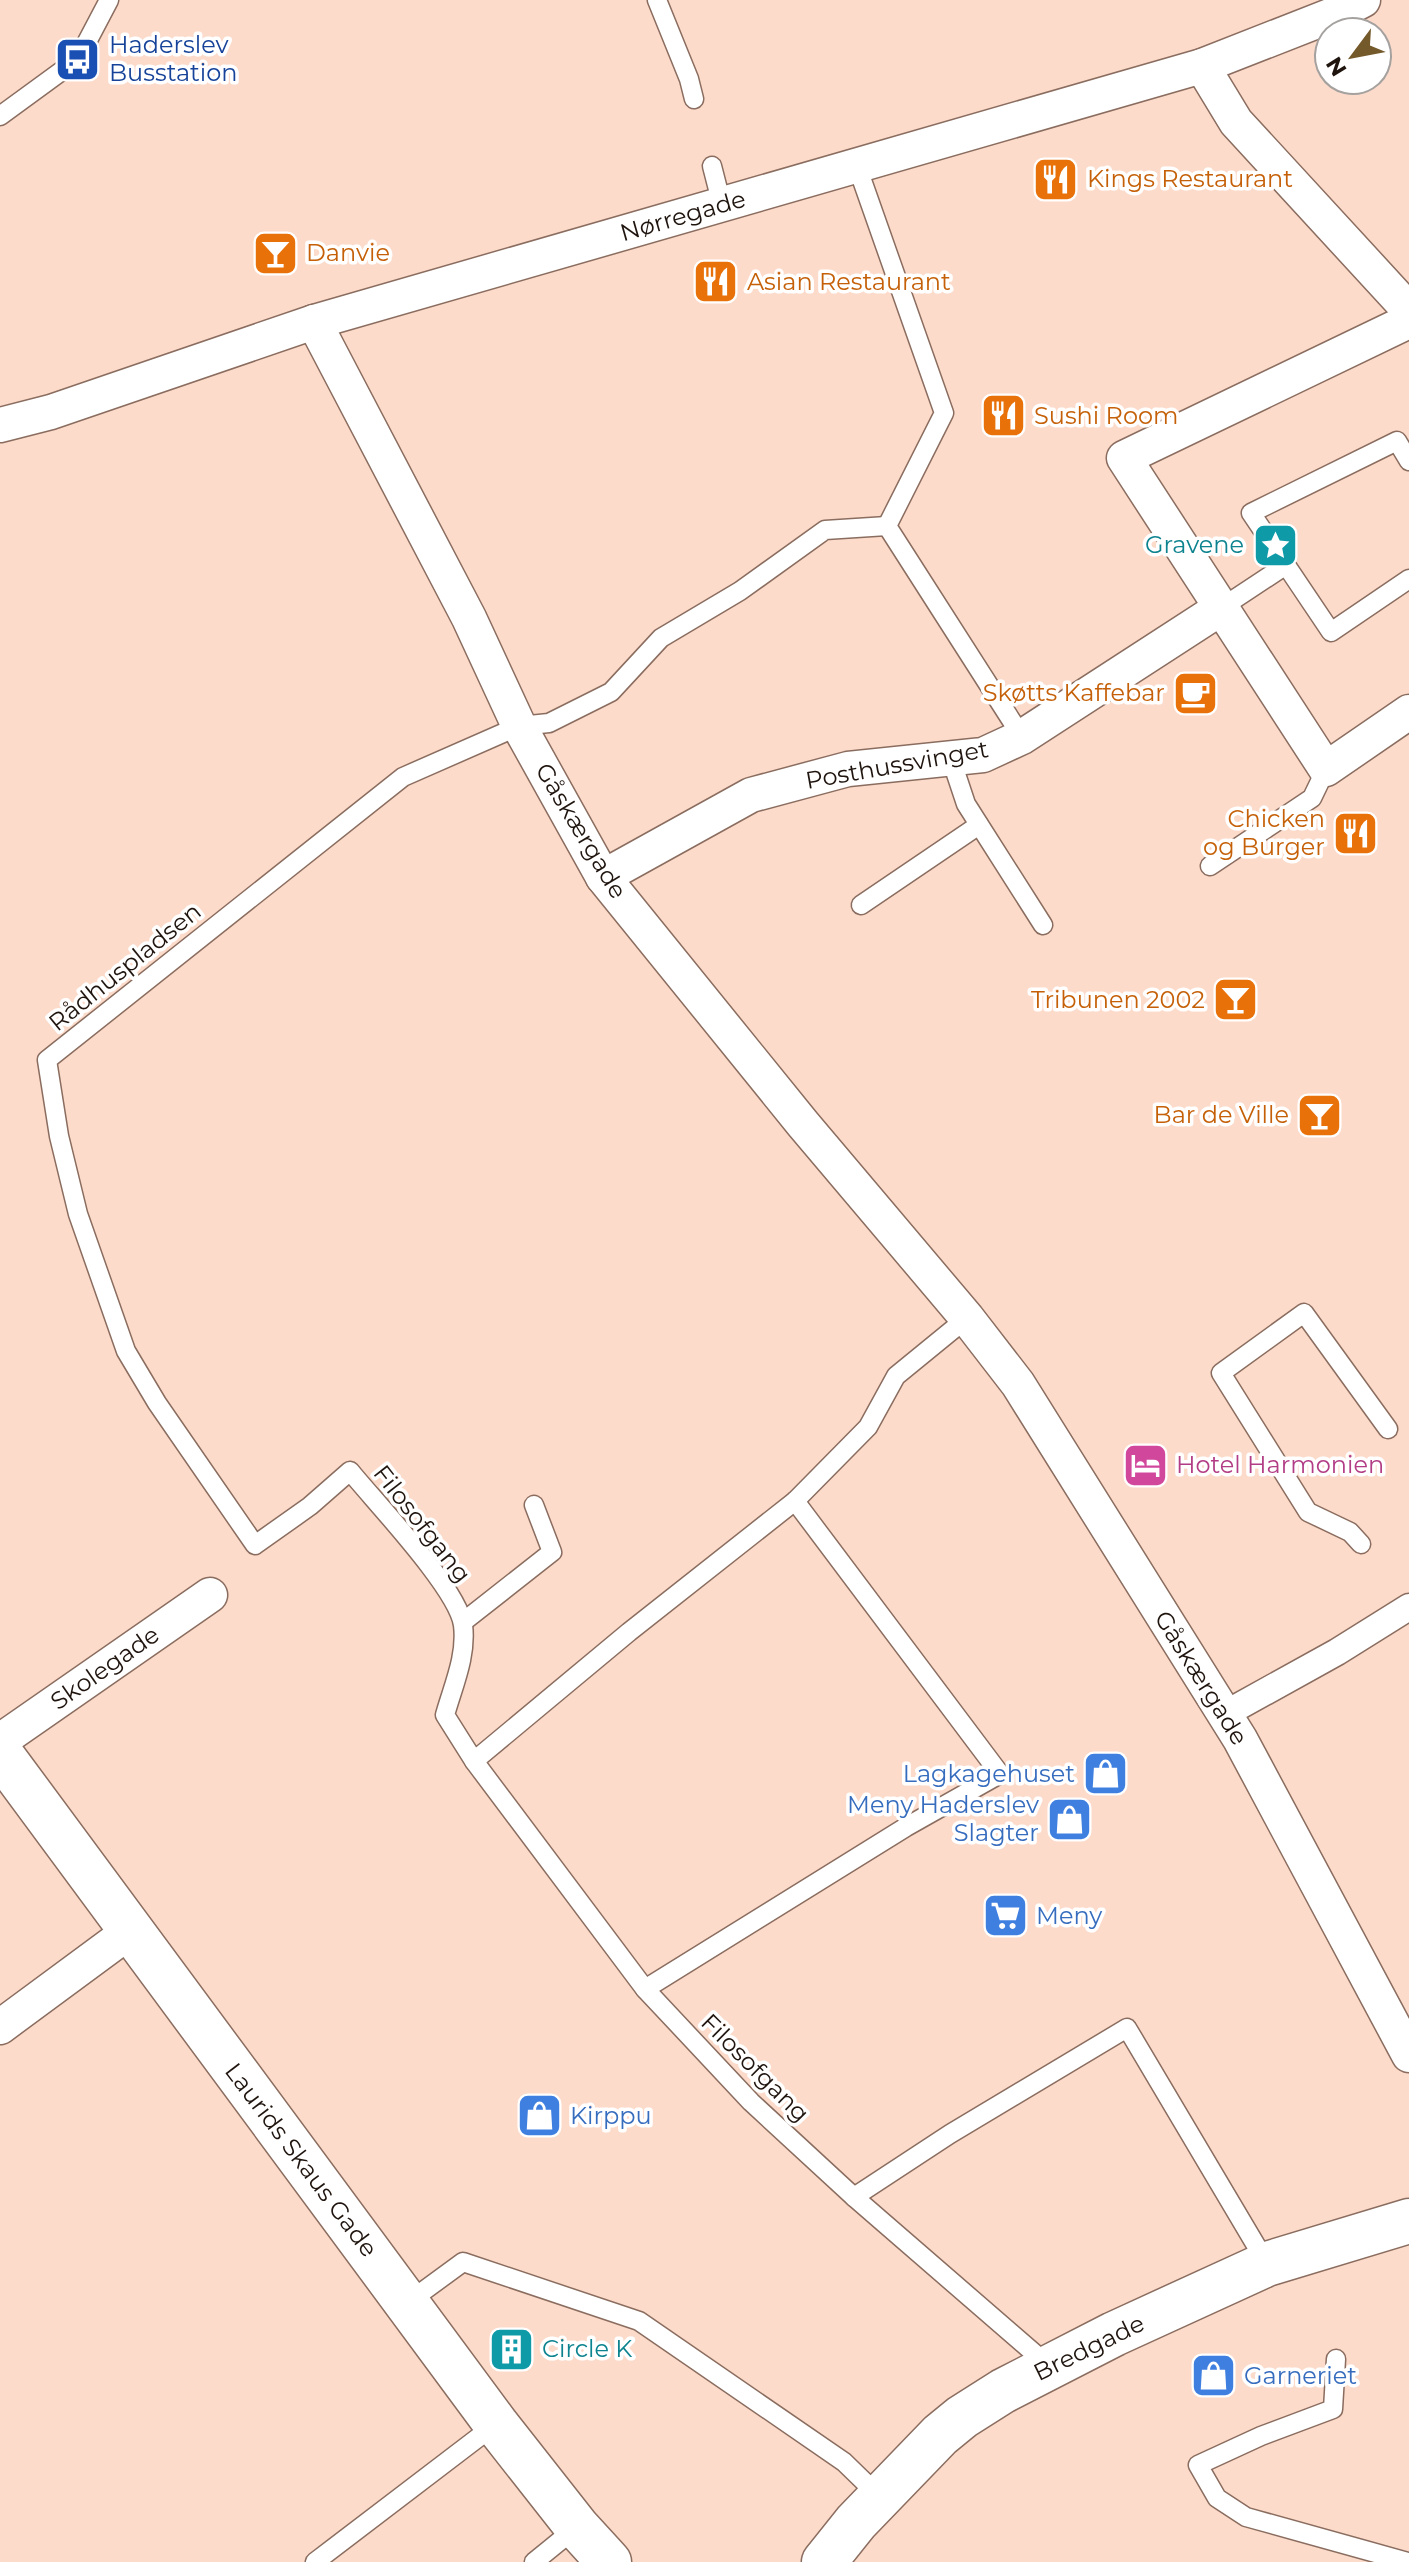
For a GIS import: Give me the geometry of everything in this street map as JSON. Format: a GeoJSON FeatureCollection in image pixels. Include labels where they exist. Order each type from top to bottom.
{"type":"FeatureCollection","features":[{"type":"Feature","properties":{"kind":"street","name":"Nørregade"},"geometry":{"type":"LineString","coordinates":[[0,425],[51,412],[314,322],[1202,66],[1346,4]]}},
{"type":"Feature","properties":{"kind":"street"},"geometry":{"type":"LineString","coordinates":[[1202,66],[1236,122],[1409,310]]}},
{"type":"Feature","properties":{"kind":"street"},"geometry":{"type":"LineString","coordinates":[[1409,321],[1124,458],[1326,769],[1409,712]]}},
{"type":"Feature","properties":{"kind":"street","name":"Gåskærgade"},"geometry":{"type":"LineString","coordinates":[[314,322],[469,618],[519,726],[603,877],[1018,1384],[1225,1714],[1409,2055]]}},
{"type":"Feature","properties":{"kind":"street","name":"Posthussvinget"},"geometry":{"type":"LineString","coordinates":[[603,877],[751,795],[848,769],[983,755],[1022,737],[1221,608]]}},
{"type":"Feature","properties":{"kind":"street","name":"Skolegade"},"geometry":{"type":"LineString","coordinates":[[0,1741],[210,1595]]}},
{"type":"Feature","properties":{"kind":"street"},"geometry":{"type":"LineString","coordinates":[[1225,1714],[1337,1652],[1403,1604]]}},
{"type":"Feature","properties":{"kind":"street","name":"Laurids Skaus Gade"},"geometry":{"type":"LineString","coordinates":[[0,1753],[496,2424],[577,2527],[609,2562]]}},
{"type":"Feature","properties":{"kind":"street"},"geometry":{"type":"LineString","coordinates":[[0,2027],[130,1931]]}},
{"type":"Feature","properties":{"kind":"street","name":"Bredgade"},"geometry":{"type":"LineString","coordinates":[[824,2562],[856,2522],[962,2417],[1049,2366],[1267,2264],[1409,2221]]}},
{"type":"Feature","properties":{"kind":"lane"},"geometry":{"type":"LineString","coordinates":[[0,116],[78,59],[109,0]]}},
{"type":"Feature","properties":{"kind":"lane"},"geometry":{"type":"LineString","coordinates":[[657,0],[694,99]]}},
{"type":"Feature","properties":{"kind":"lane"},"geometry":{"type":"LineString","coordinates":[[712,166],[722,205]]}},
{"type":"Feature","properties":{"kind":"lane"},"geometry":{"type":"LineString","coordinates":[[857,166],[944,413],[887,526]]}},
{"type":"Feature","properties":{"kind":"lane"},"geometry":{"type":"LineString","coordinates":[[1409,461],[1397,441],[1251,513],[1331,632],[1409,579]]}},
{"type":"Feature","properties":{"kind":"lane"},"geometry":{"type":"LineString","coordinates":[[519,726],[549,723],[611,692],[661,638],[740,591],[825,530],[887,526]]}},
{"type":"Feature","properties":{"kind":"lane"},"geometry":{"type":"LineString","coordinates":[[887,526],[1022,737]]}},
{"type":"Feature","properties":{"kind":"lane"},"geometry":{"type":"LineString","coordinates":[[1221,608],[1286,565]]}},
{"type":"Feature","properties":{"kind":"lane","name":"Rådhuspladsen"},"geometry":{"type":"LineString","coordinates":[[255,1545],[157,1403],[126,1351],[78,1214],[59,1136],[47,1060],[380,793],[403,777],[519,726]]}},
{"type":"Feature","properties":{"kind":"lane"},"geometry":{"type":"LineString","coordinates":[[951,759],[966,804],[1043,925]]}},
{"type":"Feature","properties":{"kind":"lane"},"geometry":{"type":"LineString","coordinates":[[1210,866],[1312,798],[1326,769]]}},
{"type":"Feature","properties":{"kind":"lane"},"geometry":{"type":"LineString","coordinates":[[861,905],[979,825]]}},
{"type":"Feature","properties":{"kind":"lane"},"geometry":{"type":"LineString","coordinates":[[1361,1544],[1350,1532],[1308,1512],[1221,1373],[1304,1313],[1388,1429]]}},
{"type":"Feature","properties":{"kind":"lane"},"geometry":{"type":"LineString","coordinates":[[474,1761],[629,1632],[795,1501],[868,1427],[896,1376],[967,1318]]}},
{"type":"Feature","properties":{"kind":"lane","name":"Filosofgang"},"geometry":{"type":"LineString","coordinates":[[255,1545],[310,1506],[350,1471],[444,1584],[463,1622],[464,1653],[445,1715],[474,1761],[645,1989],[751,2102],[854,2197],[1049,2366]]}},
{"type":"Feature","properties":{"kind":"lane"},"geometry":{"type":"LineString","coordinates":[[645,1989],[906,1827],[1000,1774],[795,1501]]}},
{"type":"Feature","properties":{"kind":"lane"},"geometry":{"type":"LineString","coordinates":[[463,1622],[552,1552],[534,1505]]}},
{"type":"Feature","properties":{"kind":"lane"},"geometry":{"type":"LineString","coordinates":[[854,2197],[950,2134],[1127,2028],[1267,2264]]}},
{"type":"Feature","properties":{"kind":"lane"},"geometry":{"type":"LineString","coordinates":[[407,2303],[463,2262],[639,2321],[844,2462],[880,2497]]}},
{"type":"Feature","properties":{"kind":"lane"},"geometry":{"type":"LineString","coordinates":[[1336,2359],[1333,2409],[1261,2436],[1198,2465],[1217,2498],[1246,2517],[1408,2562]]}},
{"type":"Feature","properties":{"kind":"lane"},"geometry":{"type":"LineString","coordinates":[[315,2562],[496,2424]]}},
{"type":"Feature","properties":{"kind":"lane"},"geometry":{"type":"LineString","coordinates":[[534,2562],[577,2527]]}},
{"type":"Feature","properties":{"kind":"place","name":"Haderslev Busstation"},"geometry":{"type":"Point","coordinates":[78,59]}},
{"type":"Feature","properties":{"kind":"place","name":"Kings Restaurant"},"geometry":{"type":"Point","coordinates":[1056,179]}},
{"type":"Feature","properties":{"kind":"place","name":"Danvie"},"geometry":{"type":"Point","coordinates":[275,253]}},
{"type":"Feature","properties":{"kind":"place","name":"Asian Restaurant"},"geometry":{"type":"Point","coordinates":[716,282]}},
{"type":"Feature","properties":{"kind":"place","name":"Sushi Room"},"geometry":{"type":"Point","coordinates":[1003,416]}},
{"type":"Feature","properties":{"kind":"place","name":"Gravene"},"geometry":{"type":"Point","coordinates":[1275,545]}},
{"type":"Feature","properties":{"kind":"place","name":"Skøtts Kaffebar"},"geometry":{"type":"Point","coordinates":[1196,693]}},
{"type":"Feature","properties":{"kind":"place","name":"Chicken og Burger"},"geometry":{"type":"Point","coordinates":[1356,833]}},
{"type":"Feature","properties":{"kind":"place","name":"Tribunen 2002"},"geometry":{"type":"Point","coordinates":[1236,1000]}},
{"type":"Feature","properties":{"kind":"place","name":"Bar de Ville"},"geometry":{"type":"Point","coordinates":[1320,1115]}},
{"type":"Feature","properties":{"kind":"place","name":"Hotel Harmonien"},"geometry":{"type":"Point","coordinates":[1145,1465]}},
{"type":"Feature","properties":{"kind":"place","name":"Lagkagehuset"},"geometry":{"type":"Point","coordinates":[1106,1774]}},
{"type":"Feature","properties":{"kind":"place","name":"Meny Haderslev Slagter"},"geometry":{"type":"Point","coordinates":[1070,1819]}},
{"type":"Feature","properties":{"kind":"place","name":"Meny"},"geometry":{"type":"Point","coordinates":[1005,1916]}},
{"type":"Feature","properties":{"kind":"place","name":"Kirppu"},"geometry":{"type":"Point","coordinates":[539,2116]}},
{"type":"Feature","properties":{"kind":"place","name":"Circle K"},"geometry":{"type":"Point","coordinates":[511,2349]}},
{"type":"Feature","properties":{"kind":"place","name":"Garneriet"},"geometry":{"type":"Point","coordinates":[1213,2376]}}]}
